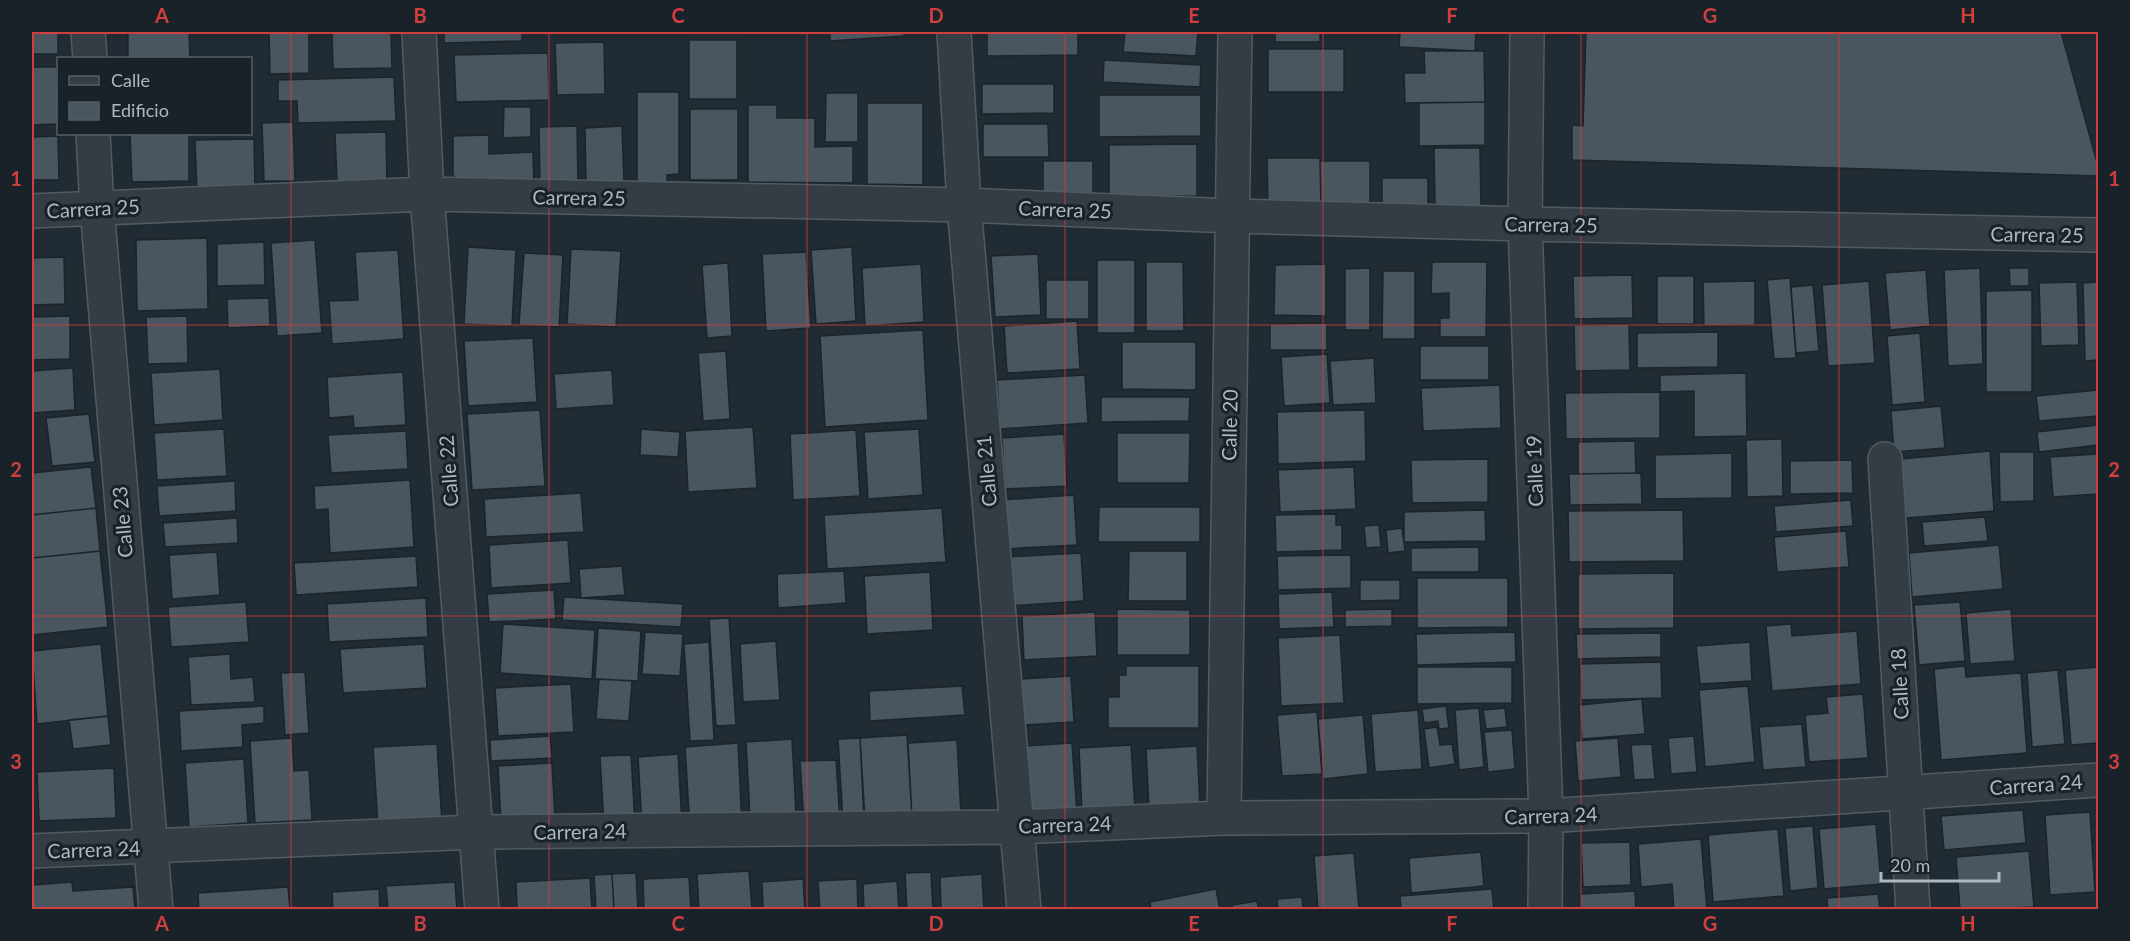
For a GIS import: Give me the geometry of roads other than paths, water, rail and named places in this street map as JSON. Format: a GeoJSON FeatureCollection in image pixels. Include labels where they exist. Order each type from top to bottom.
{"type":"FeatureCollection","features":[{"type":"Feature","properties":{"kind":"street"},"geometry":{"type":"LineString","coordinates":[[88,32],[90,57]]}},
{"type":"Feature","properties":{"kind":"street","name":"Calle 22"},"geometry":{"type":"LineString","coordinates":[[419,32],[427,194],[482,909]]}},
{"type":"Feature","properties":{"kind":"street","name":"Calle 21"},"geometry":{"type":"LineString","coordinates":[[954,32],[964,205],[1024,909]]}},
{"type":"Feature","properties":{"kind":"street","name":"Calle 20"},"geometry":{"type":"LineString","coordinates":[[1224,818],[1235,32]]}},
{"type":"Feature","properties":{"kind":"street","name":"Calle 19"},"geometry":{"type":"LineString","coordinates":[[1527,32],[1526,224],[1546,816],[1545,909]]}},
{"type":"Feature","properties":{"kind":"street","name":"Calle 23"},"geometry":{"type":"LineString","coordinates":[[93,135],[148,847],[156,909]]}},
{"type":"Feature","properties":{"kind":"street","name":"Carrera 25"},"geometry":{"type":"LineString","coordinates":[[32,211],[427,194],[964,205],[1232,216],[1526,224],[2098,235]]}},
{"type":"Feature","properties":{"kind":"street","name":"Calle 18"},"geometry":{"type":"LineString","coordinates":[[1885,459],[1913,909]]}},
{"type":"Feature","properties":{"kind":"street","name":"Carrera 24"},"geometry":{"type":"LineString","coordinates":[[32,851],[476,832],[1017,827],[1224,818],[1546,816],[2098,780]]}}]}
